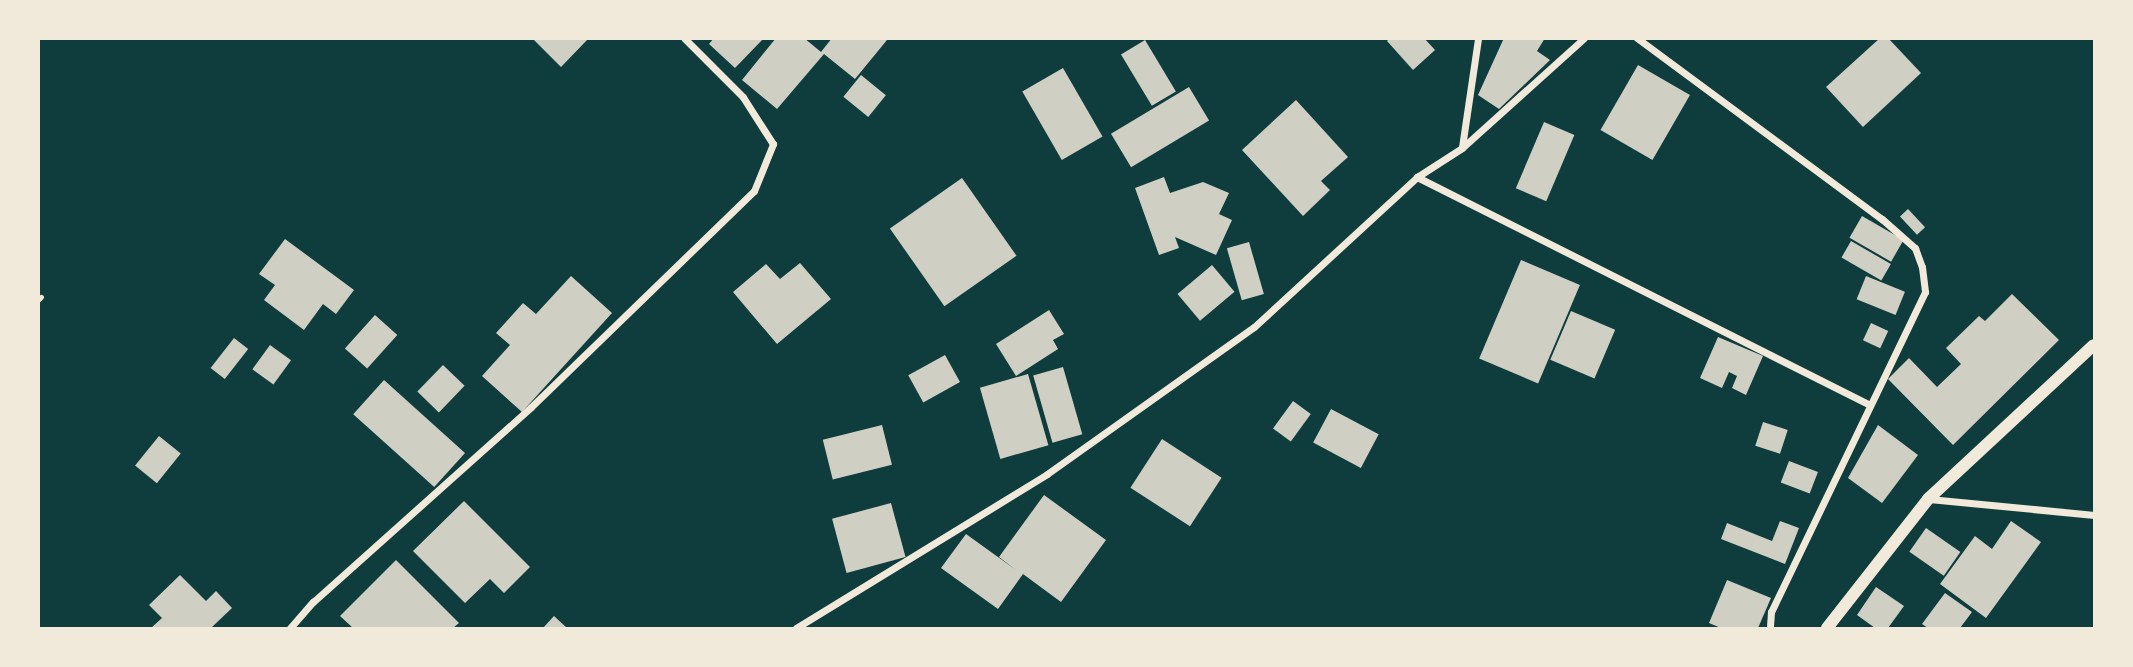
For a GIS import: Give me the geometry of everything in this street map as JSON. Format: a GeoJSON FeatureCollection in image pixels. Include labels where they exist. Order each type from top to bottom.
{"type":"FeatureCollection","features":[{"type":"Feature","properties":{"kind":"street"},"geometry":{"type":"LineString","coordinates":[[290,628],[313,602],[531,407],[754,191],[773,144],[743,97],[684,38]]}},
{"type":"Feature","properties":{"kind":"street"},"geometry":{"type":"LineString","coordinates":[[1462,148],[1478,38]]}},
{"type":"Feature","properties":{"kind":"street"},"geometry":{"type":"LineString","coordinates":[[796,628],[1047,474],[1254,327],[1417,177],[1462,148],[1584,38]]}},
{"type":"Feature","properties":{"kind":"street"},"geometry":{"type":"LineString","coordinates":[[1637,38],[1882,219],[1915,248],[1925,292],[1771,612],[1770,628]]}},
{"type":"Feature","properties":{"kind":"street"},"geometry":{"type":"LineString","coordinates":[[1417,177],[1870,404]]}},
{"type":"Feature","properties":{"kind":"street"},"geometry":{"type":"LineString","coordinates":[[1827,628],[1928,499],[2095,345]]}},
{"type":"Feature","properties":{"kind":"street"},"geometry":{"type":"LineString","coordinates":[[1928,499],[2095,515]]}},
{"type":"Feature","properties":{"kind":"building"},"geometry":{"type":"Polygon","coordinates":[[[532,38],[589,38],[561,67],[532,38]]]}},
{"type":"Feature","properties":{"kind":"building"},"geometry":{"type":"Polygon","coordinates":[[[714,38],[764,38],[735,68],[709,44],[714,38]]]}},
{"type":"Feature","properties":{"kind":"building"},"geometry":{"type":"Polygon","coordinates":[[[776,38],[804,38],[821,52],[832,38],[887,40],[855,79],[824,54],[777,109],[742,80],[776,38]]]}},
{"type":"Feature","properties":{"kind":"building"},"geometry":{"type":"Polygon","coordinates":[[[1390,38],[1424,38],[1435,50],[1413,70],[1387,41],[1390,38]]]}},
{"type":"Feature","properties":{"kind":"building"},"geometry":{"type":"Polygon","coordinates":[[[1504,38],[1545,38],[1537,51],[1550,60],[1499,109],[1478,95],[1504,38]]]}},
{"type":"Feature","properties":{"kind":"building"},"geometry":{"type":"Polygon","coordinates":[[[1880,38],[1888,38],[1921,73],[1863,127],[1826,87],[1880,38]]]}},
{"type":"Feature","properties":{"kind":"building"},"geometry":{"type":"Polygon","coordinates":[[[1145,40],[1176,91],[1152,106],[1121,54],[1145,40]]]}},
{"type":"Feature","properties":{"kind":"building"},"geometry":{"type":"Polygon","coordinates":[[[1638,65],[1690,95],[1652,160],[1600,130],[1638,65]]]}},
{"type":"Feature","properties":{"kind":"building"},"geometry":{"type":"Polygon","coordinates":[[[1063,68],[1102,136],[1062,160],[1022,92],[1063,68]]]}},
{"type":"Feature","properties":{"kind":"building"},"geometry":{"type":"Polygon","coordinates":[[[861,75],[886,95],[868,117],[843,97],[861,75]]]}},
{"type":"Feature","properties":{"kind":"building"},"geometry":{"type":"Polygon","coordinates":[[[1189,87],[1209,120],[1131,167],[1111,134],[1189,87]]]}},
{"type":"Feature","properties":{"kind":"building"},"geometry":{"type":"Polygon","coordinates":[[[1296,100],[1348,157],[1321,181],[1330,190],[1303,216],[1242,150],[1296,100]]]}},
{"type":"Feature","properties":{"kind":"building"},"geometry":{"type":"Polygon","coordinates":[[[1544,122],[1574,135],[1546,201],[1516,188],[1544,122]]]}},
{"type":"Feature","properties":{"kind":"building"},"geometry":{"type":"Polygon","coordinates":[[[1164,177],[1170,193],[1203,182],[1229,193],[1219,214],[1232,220],[1216,255],[1175,237],[1179,248],[1159,255],[1135,188],[1164,177]]]}},
{"type":"Feature","properties":{"kind":"building"},"geometry":{"type":"Polygon","coordinates":[[[962,178],[1016,256],[944,306],[890,228],[962,178]]]}},
{"type":"Feature","properties":{"kind":"building"},"geometry":{"type":"Polygon","coordinates":[[[1908,209],[1925,227],[1917,235],[1900,217],[1908,209]]]}},
{"type":"Feature","properties":{"kind":"building"},"geometry":{"type":"Polygon","coordinates":[[[1862,216],[1904,240],[1891,262],[1850,238],[1862,216]]]}},
{"type":"Feature","properties":{"kind":"building"},"geometry":{"type":"Polygon","coordinates":[[[285,239],[354,290],[336,314],[323,304],[304,330],[264,300],[275,285],[259,274],[285,239]]]}},
{"type":"Feature","properties":{"kind":"building"},"geometry":{"type":"Polygon","coordinates":[[[1851,241],[1891,264],[1881,280],[1842,257],[1851,241]]]}},
{"type":"Feature","properties":{"kind":"building"},"geometry":{"type":"Polygon","coordinates":[[[1249,242],[1264,294],[1242,300],[1227,248],[1249,242]]]}},
{"type":"Feature","properties":{"kind":"building"},"geometry":{"type":"Polygon","coordinates":[[[1521,260],[1580,285],[1538,384],[1479,358],[1521,260]]]}},
{"type":"Feature","properties":{"kind":"building"},"geometry":{"type":"Polygon","coordinates":[[[800,263],[831,299],[777,344],[733,292],[766,264],[780,279],[800,263]]]}},
{"type":"Feature","properties":{"kind":"building"},"geometry":{"type":"Polygon","coordinates":[[[1212,265],[1234,292],[1200,321],[1178,294],[1212,265]]]}},
{"type":"Feature","properties":{"kind":"building"},"geometry":{"type":"Polygon","coordinates":[[[571,276],[612,313],[522,412],[482,376],[510,345],[496,333],[523,303],[536,314],[571,276]]]}},
{"type":"Feature","properties":{"kind":"building"},"geometry":{"type":"Polygon","coordinates":[[[1866,276],[1905,292],[1896,315],[1857,299],[1866,276]]]}},
{"type":"Feature","properties":{"kind":"building"},"geometry":{"type":"Polygon","coordinates":[[[2012,294],[2059,340],[1953,445],[1888,379],[1909,358],[1937,387],[1961,364],[1946,348],[1979,316],[1985,321],[2012,294]]]}},
{"type":"Feature","properties":{"kind":"building"},"geometry":{"type":"Polygon","coordinates":[[[1049,310],[1064,334],[1053,340],[1058,349],[1016,376],[996,344],[1049,310]]]}},
{"type":"Feature","properties":{"kind":"building"},"geometry":{"type":"Polygon","coordinates":[[[1571,311],[1615,330],[1594,379],[1550,360],[1571,311]]]}},
{"type":"Feature","properties":{"kind":"building"},"geometry":{"type":"Polygon","coordinates":[[[375,315],[397,335],[367,369],[345,348],[375,315]]]}},
{"type":"Feature","properties":{"kind":"building"},"geometry":{"type":"Polygon","coordinates":[[[1871,323],[1888,331],[1880,348],[1863,340],[1871,323]]]}},
{"type":"Feature","properties":{"kind":"building"},"geometry":{"type":"Polygon","coordinates":[[[1718,337],[1763,356],[1746,395],[1732,388],[1737,376],[1729,372],[1722,388],[1700,378],[1718,337]]]}},
{"type":"Feature","properties":{"kind":"building"},"geometry":{"type":"Polygon","coordinates":[[[234,338],[248,349],[225,379],[211,368],[234,338]]]}},
{"type":"Feature","properties":{"kind":"building"},"geometry":{"type":"Polygon","coordinates":[[[270,345],[291,360],[273,385],[252,369],[270,345]]]}},
{"type":"Feature","properties":{"kind":"building"},"geometry":{"type":"Polygon","coordinates":[[[945,355],[960,382],[923,402],[908,375],[945,355]]]}},
{"type":"Feature","properties":{"kind":"building"},"geometry":{"type":"Polygon","coordinates":[[[443,365],[465,386],[439,412],[417,392],[443,365]]]}},
{"type":"Feature","properties":{"kind":"building"},"geometry":{"type":"Polygon","coordinates":[[[1063,367],[1082,434],[1052,443],[1033,376],[1063,367]]]}},
{"type":"Feature","properties":{"kind":"building"},"geometry":{"type":"Polygon","coordinates":[[[1028,374],[1048,445],[1000,459],[980,388],[1028,374]]]}},
{"type":"Feature","properties":{"kind":"building"},"geometry":{"type":"Polygon","coordinates":[[[384,380],[465,453],[434,487],[353,414],[384,380]]]}},
{"type":"Feature","properties":{"kind":"building"},"geometry":{"type":"Polygon","coordinates":[[[1293,401],[1311,414],[1291,441],[1273,429],[1293,401]]]}},
{"type":"Feature","properties":{"kind":"building"},"geometry":{"type":"Polygon","coordinates":[[[1331,409],[1379,434],[1361,468],[1313,443],[1331,409]]]}},
{"type":"Feature","properties":{"kind":"building"},"geometry":{"type":"Polygon","coordinates":[[[1763,422],[1788,430],[1780,454],[1755,446],[1763,422]]]}},
{"type":"Feature","properties":{"kind":"building"},"geometry":{"type":"Polygon","coordinates":[[[882,425],[892,465],[833,480],[823,440],[882,425]]]}},
{"type":"Feature","properties":{"kind":"building"},"geometry":{"type":"Polygon","coordinates":[[[1878,425],[1918,455],[1882,503],[1848,478],[1878,425]]]}},
{"type":"Feature","properties":{"kind":"building"},"geometry":{"type":"Polygon","coordinates":[[[159,436],[181,454],[157,483],[135,466],[159,436]]]}},
{"type":"Feature","properties":{"kind":"building"},"geometry":{"type":"Polygon","coordinates":[[[1162,439],[1222,478],[1190,526],[1130,488],[1162,439]]]}},
{"type":"Feature","properties":{"kind":"building"},"geometry":{"type":"Polygon","coordinates":[[[1789,461],[1818,472],[1810,494],[1781,482],[1789,461]]]}},
{"type":"Feature","properties":{"kind":"building"},"geometry":{"type":"Polygon","coordinates":[[[1044,495],[1106,540],[1061,602],[1023,574],[998,609],[941,568],[966,534],[1016,570],[999,557],[1044,495]]]}},
{"type":"Feature","properties":{"kind":"building"},"geometry":{"type":"Polygon","coordinates":[[[464,501],[530,567],[504,593],[490,579],[465,603],[413,551],[464,501]]]}},
{"type":"Feature","properties":{"kind":"building"},"geometry":{"type":"Polygon","coordinates":[[[891,503],[905,557],[847,573],[832,519],[891,503]]]}},
{"type":"Feature","properties":{"kind":"building"},"geometry":{"type":"Polygon","coordinates":[[[1780,521],[1799,528],[1785,564],[1721,539],[1727,523],[1772,541],[1780,521]]]}},
{"type":"Feature","properties":{"kind":"building"},"geometry":{"type":"Polygon","coordinates":[[[2011,521],[2041,542],[1986,618],[1940,584],[1975,536],[1992,549],[2011,521]]]}},
{"type":"Feature","properties":{"kind":"building"},"geometry":{"type":"Polygon","coordinates":[[[1926,528],[1960,552],[1944,576],[1909,552],[1926,528]]]}},
{"type":"Feature","properties":{"kind":"building"},"geometry":{"type":"Polygon","coordinates":[[[396,560],[459,623],[453,628],[353,628],[340,616],[396,560]]]}},
{"type":"Feature","properties":{"kind":"building"},"geometry":{"type":"Polygon","coordinates":[[[180,575],[206,601],[216,591],[232,608],[211,628],[151,628],[162,618],[149,605],[180,575]]]}},
{"type":"Feature","properties":{"kind":"building"},"geometry":{"type":"Polygon","coordinates":[[[1727,580],[1771,598],[1758,628],[1721,628],[1709,623],[1727,580]]]}},
{"type":"Feature","properties":{"kind":"building"},"geometry":{"type":"Polygon","coordinates":[[[1876,587],[1904,606],[1888,628],[1875,628],[1857,615],[1876,587]]]}},
{"type":"Feature","properties":{"kind":"building"},"geometry":{"type":"Polygon","coordinates":[[[1945,593],[1972,612],[1960,628],[1928,628],[1922,624],[1945,593]]]}},
{"type":"Feature","properties":{"kind":"building"},"geometry":{"type":"Polygon","coordinates":[[[554,616],[567,628],[543,628],[554,616]]]}}]}
